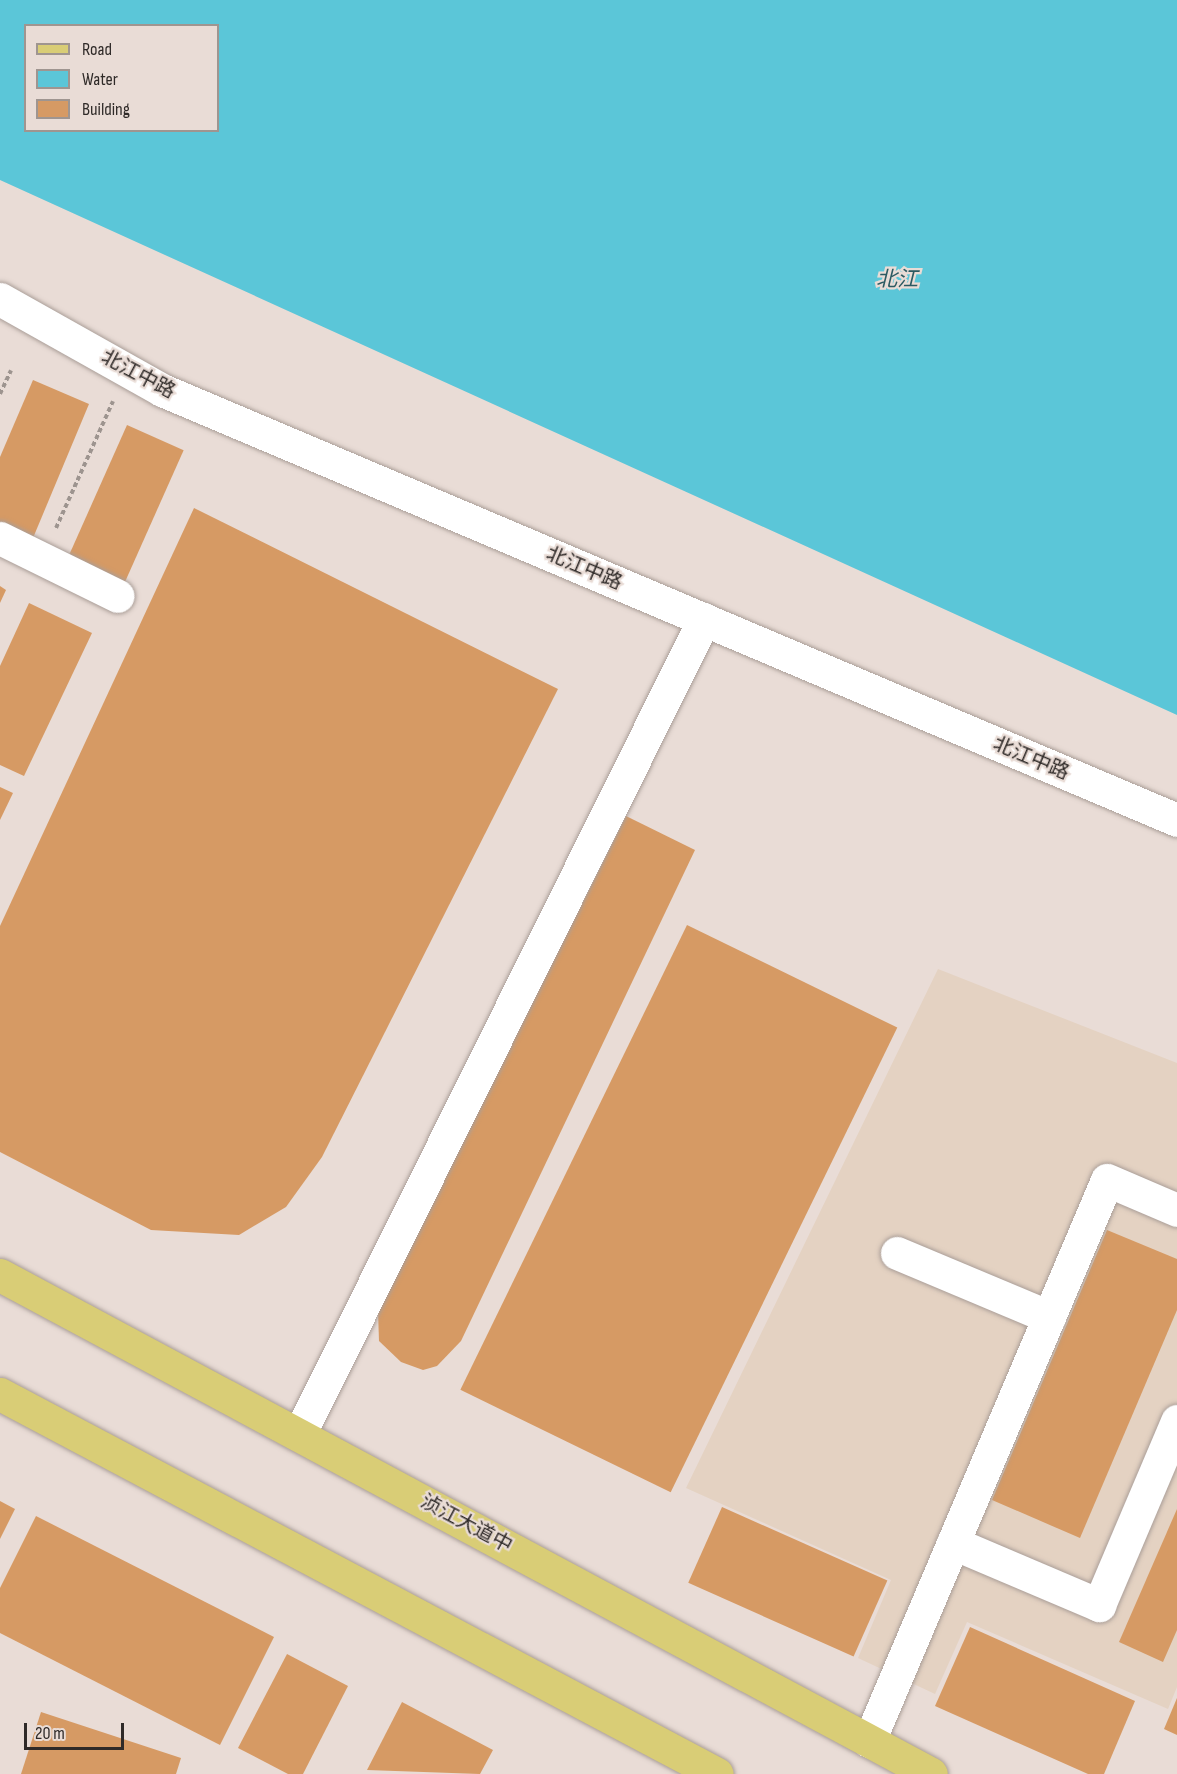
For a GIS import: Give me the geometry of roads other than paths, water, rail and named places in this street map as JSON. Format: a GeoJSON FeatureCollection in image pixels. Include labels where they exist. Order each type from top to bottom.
{"type":"FeatureCollection","features":[{"type":"Feature","properties":{"kind":"main road","name":"浈江大道中"},"geometry":{"type":"LineString","coordinates":[[0,1275],[931,1774]]}},
{"type":"Feature","properties":{"kind":"main road"},"geometry":{"type":"LineString","coordinates":[[0,1394],[717,1774]]}},
{"type":"Feature","properties":{"kind":"street","name":"北江中路"},"geometry":{"type":"LineString","coordinates":[[0,299],[162,390],[1177,820]]}},
{"type":"Feature","properties":{"kind":"street"},"geometry":{"type":"LineString","coordinates":[[0,538],[118,596]]}},
{"type":"Feature","properties":{"kind":"street"},"geometry":{"type":"LineString","coordinates":[[299,1435],[704,619]]}},
{"type":"Feature","properties":{"kind":"street"},"geometry":{"type":"LineString","coordinates":[[869,1741],[1107,1180],[1177,1210]]}},
{"type":"Feature","properties":{"kind":"street"},"geometry":{"type":"LineString","coordinates":[[897,1253],[1049,1317]]}},
{"type":"Feature","properties":{"kind":"street"},"geometry":{"type":"LineString","coordinates":[[953,1543],[1099,1605],[1177,1421]]}},
{"type":"Feature","properties":{"kind":"water","name":"北江"},"geometry":{"type":"Polygon","coordinates":[[[0,0],[1177,0],[1177,715],[0,180],[0,0]]]}}]}
